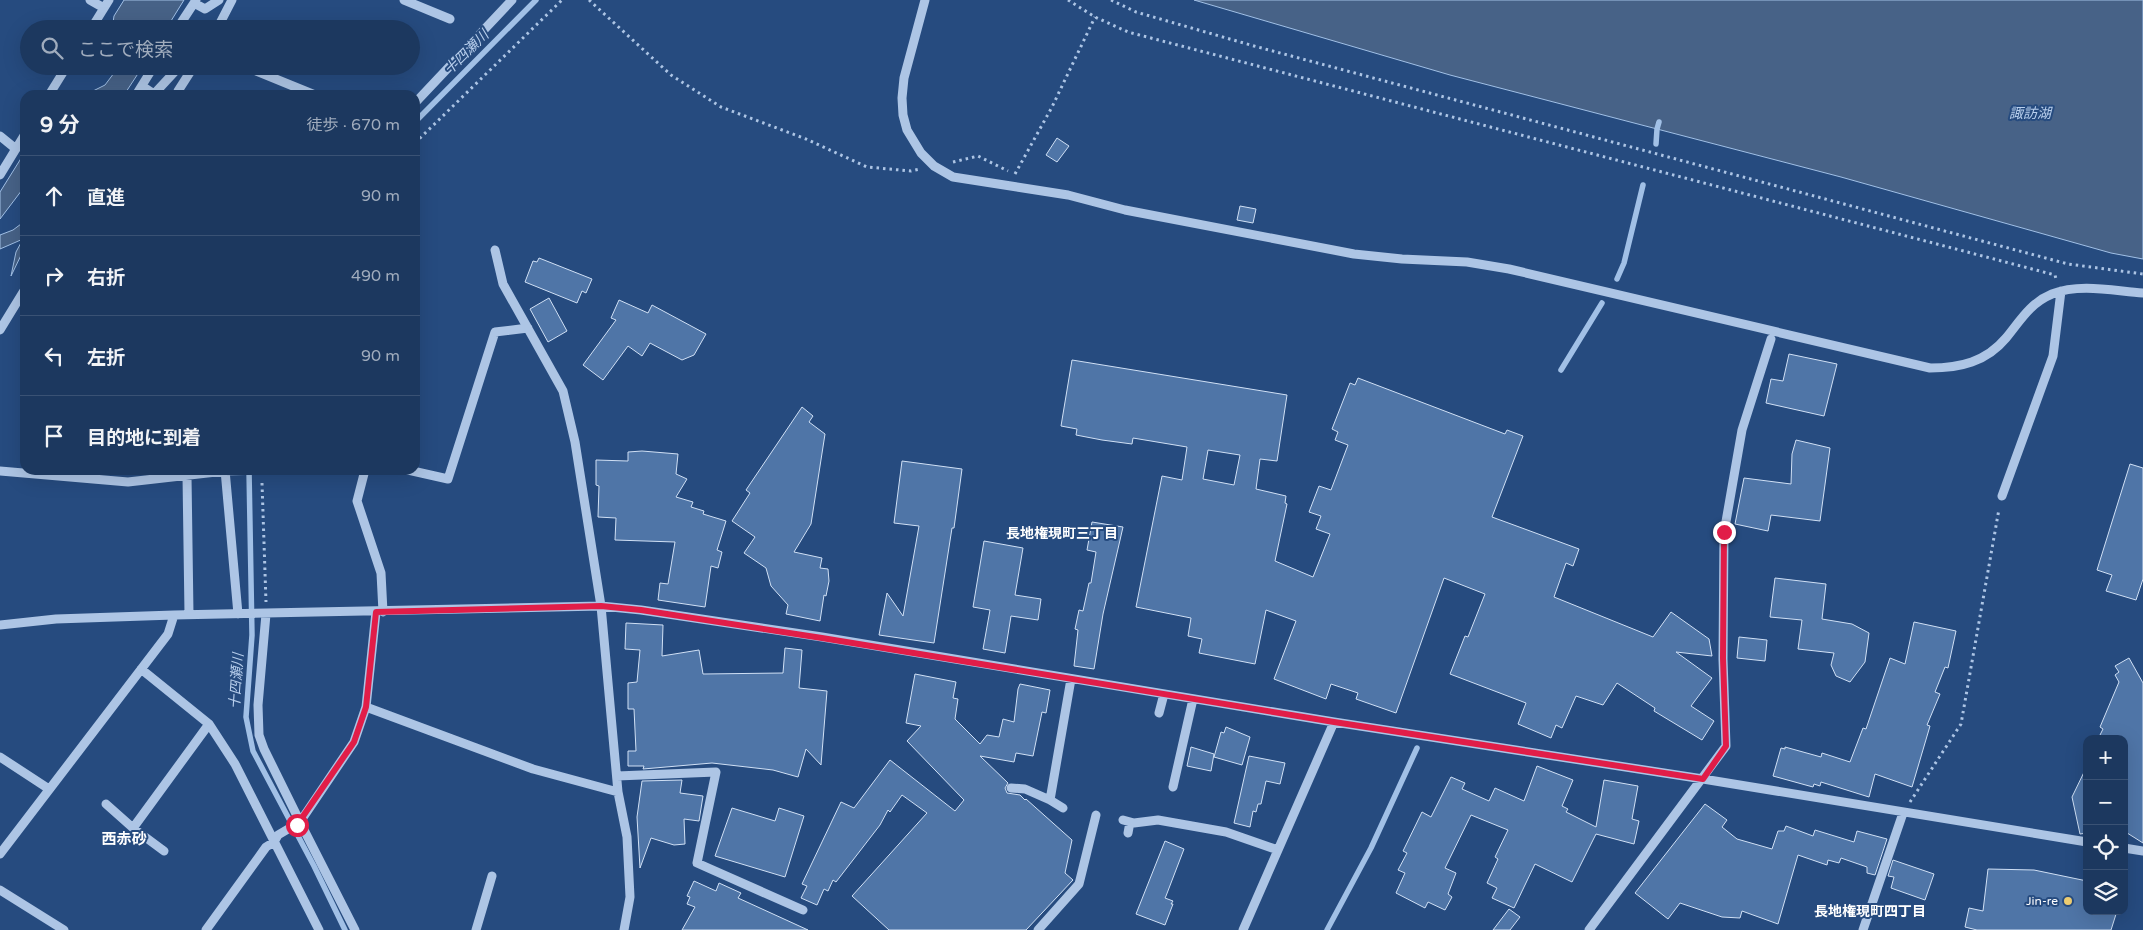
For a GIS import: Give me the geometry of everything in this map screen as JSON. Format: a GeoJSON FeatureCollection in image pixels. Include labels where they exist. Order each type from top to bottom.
{"type":"FeatureCollection","features":[{"type":"Feature","properties":{"kind":"street"},"geometry":{"type":"LineString","coordinates":[[90,0],[106,4],[96,20]]}},
{"type":"Feature","properties":{"kind":"street"},"geometry":{"type":"LineString","coordinates":[[183,20],[195,1],[204,10],[219,0]]}},
{"type":"Feature","properties":{"kind":"street"},"geometry":{"type":"LineString","coordinates":[[222,20],[232,0]]}},
{"type":"Feature","properties":{"kind":"street"},"geometry":{"type":"LineString","coordinates":[[404,0],[450,19]]}},
{"type":"Feature","properties":{"kind":"street"},"geometry":{"type":"LineString","coordinates":[[420,98],[512,0]]}},
{"type":"Feature","properties":{"kind":"street"},"geometry":{"type":"LineString","coordinates":[[925,0],[904,78],[903,115],[907,130],[921,153],[934,166],[953,177],[986,184],[1068,195],[1124,210],[1354,254],[1402,259],[1467,262],[1509,269],[1930,368],[1961,366],[1981,358],[2001,343],[2017,321],[2034,304],[2061,291],[2079,288],[2143,293]]}},
{"type":"Feature","properties":{"kind":"street"},"geometry":{"type":"LineString","coordinates":[[53,90],[62,75]]}},
{"type":"Feature","properties":{"kind":"street"},"geometry":{"type":"LineString","coordinates":[[139,90],[149,75]]}},
{"type":"Feature","properties":{"kind":"street"},"geometry":{"type":"LineString","coordinates":[[158,90],[172,75]]}},
{"type":"Feature","properties":{"kind":"street"},"geometry":{"type":"LineString","coordinates":[[179,90],[188,75]]}},
{"type":"Feature","properties":{"kind":"street"},"geometry":{"type":"LineString","coordinates":[[266,75],[303,90]]}},
{"type":"Feature","properties":{"kind":"street"},"geometry":{"type":"LineString","coordinates":[[142,86],[148,90]]}},
{"type":"Feature","properties":{"kind":"street"},"geometry":{"type":"LineString","coordinates":[[0,136],[16,149]]}},
{"type":"Feature","properties":{"kind":"street"},"geometry":{"type":"LineString","coordinates":[[0,175],[20,142]]}},
{"type":"Feature","properties":{"kind":"street"},"geometry":{"type":"LineString","coordinates":[[495,250],[503,284],[563,391],[575,442],[601,606],[618,792],[627,837],[630,897],[624,930]]}},
{"type":"Feature","properties":{"kind":"street"},"geometry":{"type":"LineString","coordinates":[[2002,496],[2053,356],[2061,291]]}},
{"type":"Feature","properties":{"kind":"street"},"geometry":{"type":"LineString","coordinates":[[0,330],[20,297]]}},
{"type":"Feature","properties":{"kind":"street"},"geometry":{"type":"LineString","coordinates":[[420,473],[448,479],[494,332],[528,328]]}},
{"type":"Feature","properties":{"kind":"street"},"geometry":{"type":"LineString","coordinates":[[1590,930],[1726,746],[1723,658],[1724,532],[1742,430],[1771,338]]}},
{"type":"Feature","properties":{"kind":"street"},"geometry":{"type":"LineString","coordinates":[[0,471],[20,473]]}},
{"type":"Feature","properties":{"kind":"street"},"geometry":{"type":"LineString","coordinates":[[47,475],[128,482],[195,475]]}},
{"type":"Feature","properties":{"kind":"street"},"geometry":{"type":"LineString","coordinates":[[227,475],[239,614]]}},
{"type":"Feature","properties":{"kind":"street"},"geometry":{"type":"LineString","coordinates":[[206,930],[266,847],[298,823],[354,742],[366,707],[380,612],[381,573],[357,501],[364,475]]}},
{"type":"Feature","properties":{"kind":"street"},"geometry":{"type":"LineString","coordinates":[[187,476],[189,614]]}},
{"type":"Feature","properties":{"kind":"street"},"geometry":{"type":"LineString","coordinates":[[0,625],[56,619],[189,614],[380,612],[601,606],[641,610],[2083,841]]}},
{"type":"Feature","properties":{"kind":"street"},"geometry":{"type":"LineString","coordinates":[[265,614],[258,705],[259,735],[298,823],[355,930]]}},
{"type":"Feature","properties":{"kind":"street"},"geometry":{"type":"LineString","coordinates":[[0,854],[168,634],[174,615]]}},
{"type":"Feature","properties":{"kind":"street"},"geometry":{"type":"LineString","coordinates":[[141,668],[209,724],[235,764],[276,839],[319,930]]}},
{"type":"Feature","properties":{"kind":"street"},"geometry":{"type":"LineString","coordinates":[[1050,800],[1071,679]]}},
{"type":"Feature","properties":{"kind":"street"},"geometry":{"type":"LineString","coordinates":[[1159,713],[1164,694]]}},
{"type":"Feature","properties":{"kind":"street"},"geometry":{"type":"LineString","coordinates":[[1173,787],[1193,699]]}},
{"type":"Feature","properties":{"kind":"street"},"geometry":{"type":"LineString","coordinates":[[366,707],[532,769],[618,792]]}},
{"type":"Feature","properties":{"kind":"street"},"geometry":{"type":"LineString","coordinates":[[1243,930],[1334,722]]}},
{"type":"Feature","properties":{"kind":"street"},"geometry":{"type":"LineString","coordinates":[[132,828],[209,724]]}},
{"type":"Feature","properties":{"kind":"street"},"geometry":{"type":"LineString","coordinates":[[0,757],[49,789]]}},
{"type":"Feature","properties":{"kind":"street"},"geometry":{"type":"LineString","coordinates":[[617,776],[716,772],[697,863],[803,910]]}},
{"type":"Feature","properties":{"kind":"street"},"geometry":{"type":"LineString","coordinates":[[1011,788],[1025,789],[1063,808]]}},
{"type":"Feature","properties":{"kind":"street"},"geometry":{"type":"LineString","coordinates":[[106,804],[132,828],[164,851]]}},
{"type":"Feature","properties":{"kind":"street"},"geometry":{"type":"LineString","coordinates":[[1863,930],[1903,812]]}},
{"type":"Feature","properties":{"kind":"street"},"geometry":{"type":"LineString","coordinates":[[1038,930],[1079,884],[1096,815]]}},
{"type":"Feature","properties":{"kind":"street"},"geometry":{"type":"LineString","coordinates":[[1128,833],[1126,821],[1158,820],[1226,832],[1278,850]]}},
{"type":"Feature","properties":{"kind":"street"},"geometry":{"type":"LineString","coordinates":[[2128,849],[2143,851]]}},
{"type":"Feature","properties":{"kind":"street"},"geometry":{"type":"LineString","coordinates":[[476,930],[492,876]]}},
{"type":"Feature","properties":{"kind":"street"},"geometry":{"type":"LineString","coordinates":[[0,890],[64,930]]}},
{"type":"Feature","properties":{"kind":"path"},"geometry":{"type":"LineString","coordinates":[[420,138],[562,0]]}},
{"type":"Feature","properties":{"kind":"path"},"geometry":{"type":"LineString","coordinates":[[589,0],[671,75],[720,106],[806,139],[867,167],[911,171],[978,156],[1015,174]]}},
{"type":"Feature","properties":{"kind":"path"},"geometry":{"type":"LineString","coordinates":[[1068,0],[1095,18],[1138,34],[2055,275],[2061,291]]}},
{"type":"Feature","properties":{"kind":"path"},"geometry":{"type":"LineString","coordinates":[[1111,0],[1136,12],[1254,46],[2068,264],[2143,274]]}},
{"type":"Feature","properties":{"kind":"path"},"geometry":{"type":"LineString","coordinates":[[1008,186],[1052,108],[1095,18]]}},
{"type":"Feature","properties":{"kind":"path"},"geometry":{"type":"LineString","coordinates":[[260,475],[265,614]]}},
{"type":"Feature","properties":{"kind":"path"},"geometry":{"type":"LineString","coordinates":[[1903,812],[1961,724],[1990,548],[2002,496]]}},
{"type":"Feature","properties":{"kind":"water"},"geometry":{"type":"Polygon","coordinates":[[[124,0],[184,0],[172,20],[113,20],[124,0]]]}},
{"type":"Feature","properties":{"kind":"water","name":"諏訪湖"},"geometry":{"type":"Polygon","coordinates":[[[1194,0],[2143,0],[2143,259],[2111,253],[1841,177],[1450,75],[1194,0]]]}},
{"type":"Feature","properties":{"kind":"water"},"geometry":{"type":"Polygon","coordinates":[[[112,75],[137,75],[127,90],[95,90],[105,85],[112,75]]]}},
{"type":"Feature","properties":{"kind":"water"},"geometry":{"type":"Polygon","coordinates":[[[20,160],[20,193],[0,219],[0,192],[20,160]]]}},
{"type":"Feature","properties":{"kind":"water"},"geometry":{"type":"Polygon","coordinates":[[[20,225],[20,240],[0,249],[0,235],[20,225]]]}},
{"type":"Feature","properties":{"kind":"water"},"geometry":{"type":"Polygon","coordinates":[[[20,245],[20,257],[11,276],[16,252],[20,245]]]}},
{"type":"Feature","properties":{"kind":"building"},"geometry":{"type":"Polygon","coordinates":[[[1057,138],[1069,146],[1057,162],[1046,155],[1057,138]]]}},
{"type":"Feature","properties":{"kind":"building"},"geometry":{"type":"Polygon","coordinates":[[[1240,206],[1256,209],[1253,223],[1237,220],[1240,206]]]}},
{"type":"Feature","properties":{"kind":"building"},"geometry":{"type":"Polygon","coordinates":[[[539,258],[592,279],[586,293],[582,291],[577,303],[525,282],[533,261],[537,262],[539,258]]]}},
{"type":"Feature","properties":{"kind":"building"},"geometry":{"type":"Polygon","coordinates":[[[549,298],[567,331],[548,342],[530,309],[549,298]]]}},
{"type":"Feature","properties":{"kind":"building"},"geometry":{"type":"Polygon","coordinates":[[[619,300],[648,313],[652,305],[706,334],[694,355],[682,360],[650,343],[642,356],[628,346],[603,380],[583,365],[616,320],[611,318],[619,300]]]}},
{"type":"Feature","properties":{"kind":"building"},"geometry":{"type":"Polygon","coordinates":[[[1789,354],[1837,364],[1824,416],[1766,403],[1771,379],[1783,381],[1789,354]]]}},
{"type":"Feature","properties":{"kind":"building"},"geometry":{"type":"Polygon","coordinates":[[[1072,360],[1287,395],[1277,461],[1260,459],[1256,489],[1286,496],[1285,503],[1287,504],[1275,561],[1313,577],[1330,534],[1316,529],[1321,516],[1309,512],[1319,486],[1331,490],[1348,445],[1335,440],[1338,432],[1332,429],[1350,383],[1355,385],[1358,378],[1505,434],[1507,430],[1523,436],[1492,517],[1579,549],[1573,566],[1566,563],[1554,597],[1653,637],[1671,612],[1709,639],[1712,656],[1676,652],[1712,678],[1691,706],[1714,721],[1702,740],[1654,711],[1655,708],[1617,683],[1603,705],[1576,696],[1562,728],[1556,725],[1551,738],[1518,724],[1526,703],[1450,674],[1465,636],[1468,637],[1485,594],[1444,578],[1396,713],[1356,699],[1358,693],[1331,684],[1326,699],[1274,679],[1296,621],[1266,610],[1255,664],[1199,653],[1202,639],[1188,636],[1191,618],[1136,607],[1162,476],[1182,480],[1187,447],[1133,438],[1132,444],[1102,440],[1076,435],[1077,429],[1061,426],[1072,360]],[[1208,450],[1203,479],[1234,485],[1240,455],[1208,450]]]}},
{"type":"Feature","properties":{"kind":"building"},"geometry":{"type":"Polygon","coordinates":[[[802,407],[813,416],[809,422],[825,434],[811,524],[794,552],[822,558],[820,568],[828,569],[829,581],[826,596],[824,595],[820,621],[786,614],[788,605],[771,586],[766,568],[744,553],[755,537],[732,521],[750,493],[746,490],[802,407]]]}},
{"type":"Feature","properties":{"kind":"building"},"geometry":{"type":"Polygon","coordinates":[[[1796,440],[1830,448],[1820,521],[1771,515],[1768,531],[1735,524],[1744,478],[1791,484],[1792,454],[1796,440]]]}},
{"type":"Feature","properties":{"kind":"building"},"geometry":{"type":"Polygon","coordinates":[[[642,451],[678,454],[676,474],[687,479],[676,497],[693,502],[691,507],[704,511],[703,514],[726,521],[717,550],[722,552],[718,568],[711,566],[705,607],[658,600],[660,583],[668,584],[675,542],[615,540],[616,518],[598,517],[599,486],[596,485],[596,460],[628,461],[628,452],[642,451]]]}},
{"type":"Feature","properties":{"kind":"building"},"geometry":{"type":"Polygon","coordinates":[[[902,461],[962,469],[934,643],[879,635],[887,593],[903,616],[919,526],[894,523],[902,461]]]}},
{"type":"Feature","properties":{"kind":"building"},"geometry":{"type":"Polygon","coordinates":[[[2130,464],[2143,468],[2143,579],[2136,600],[2106,591],[2112,575],[2097,570],[2130,464]]]}},
{"type":"Feature","properties":{"kind":"building"},"geometry":{"type":"Polygon","coordinates":[[[1092,522],[1123,527],[1103,614],[1094,669],[1074,666],[1078,630],[1075,629],[1079,610],[1083,611],[1089,583],[1091,583],[1096,552],[1087,550],[1092,522]]]}},
{"type":"Feature","properties":{"kind":"building"},"geometry":{"type":"Polygon","coordinates":[[[984,541],[1023,548],[1015,595],[1041,599],[1038,620],[1011,616],[1005,653],[983,649],[990,610],[973,607],[984,541]]]}},
{"type":"Feature","properties":{"kind":"building"},"geometry":{"type":"Polygon","coordinates":[[[1775,578],[1826,584],[1822,619],[1852,624],[1869,633],[1865,662],[1850,682],[1836,676],[1831,665],[1834,653],[1798,649],[1802,620],[1770,617],[1775,578]]]}},
{"type":"Feature","properties":{"kind":"building"},"geometry":{"type":"Polygon","coordinates":[[[1914,622],[1956,631],[1948,668],[1945,667],[1935,692],[1940,694],[1927,725],[1930,726],[1912,787],[1875,774],[1869,797],[1821,782],[1820,786],[1814,784],[1813,787],[1773,776],[1781,748],[1785,749],[1785,747],[1821,757],[1822,753],[1850,762],[1863,728],[1866,729],[1890,658],[1905,664],[1914,622]]]}},
{"type":"Feature","properties":{"kind":"building"},"geometry":{"type":"Polygon","coordinates":[[[626,623],[663,625],[662,656],[699,650],[703,674],[783,673],[785,648],[802,650],[799,688],[827,691],[821,765],[806,749],[798,777],[773,770],[712,763],[643,769],[644,766],[628,766],[628,751],[636,751],[634,709],[628,709],[628,683],[637,682],[640,650],[625,649],[626,623]]]}},
{"type":"Feature","properties":{"kind":"building"},"geometry":{"type":"Polygon","coordinates":[[[1739,637],[1767,640],[1765,661],[1737,658],[1739,637]]]}},
{"type":"Feature","properties":{"kind":"building"},"geometry":{"type":"Polygon","coordinates":[[[2129,658],[2143,683],[2143,843],[2128,834],[2128,735],[2100,735],[2103,729],[2100,727],[2119,682],[2115,675],[2119,672],[2115,666],[2129,658]]]}},
{"type":"Feature","properties":{"kind":"building"},"geometry":{"type":"Polygon","coordinates":[[[915,674],[956,682],[953,698],[958,699],[955,719],[980,744],[987,735],[999,737],[1003,719],[1014,722],[1020,684],[1050,690],[1046,713],[1042,712],[1033,756],[1016,753],[1014,762],[980,756],[1008,783],[1005,788],[1007,793],[1020,795],[1026,799],[1072,840],[1065,873],[1073,880],[1026,930],[889,930],[852,896],[927,813],[902,795],[890,812],[888,810],[880,825],[836,882],[833,880],[828,891],[824,889],[817,905],[801,898],[807,886],[802,884],[841,802],[854,808],[890,760],[955,811],[964,800],[907,741],[921,726],[906,723],[915,674]]]}},
{"type":"Feature","properties":{"kind":"building"},"geometry":{"type":"Polygon","coordinates":[[[1226,727],[1250,737],[1242,765],[1214,757],[1221,732],[1224,733],[1226,727]]]}},
{"type":"Feature","properties":{"kind":"building"},"geometry":{"type":"Polygon","coordinates":[[[1191,747],[1214,754],[1211,771],[1187,766],[1191,747]]]}},
{"type":"Feature","properties":{"kind":"building"},"geometry":{"type":"Polygon","coordinates":[[[1249,756],[1285,763],[1280,784],[1266,781],[1261,804],[1258,804],[1256,812],[1253,811],[1250,827],[1234,823],[1249,756]]]}},
{"type":"Feature","properties":{"kind":"building"},"geometry":{"type":"Polygon","coordinates":[[[1537,766],[1573,780],[1562,806],[1568,809],[1566,812],[1596,827],[1604,780],[1638,786],[1632,819],[1639,821],[1634,844],[1596,834],[1572,882],[1535,864],[1514,908],[1492,898],[1497,888],[1487,883],[1498,859],[1495,857],[1508,830],[1471,815],[1445,868],[1456,873],[1448,894],[1452,897],[1445,910],[1428,902],[1425,908],[1396,893],[1405,873],[1398,870],[1407,853],[1403,851],[1422,812],[1431,817],[1451,777],[1465,783],[1462,789],[1489,801],[1495,788],[1524,801],[1537,766]]]}},
{"type":"Feature","properties":{"kind":"building"},"geometry":{"type":"Polygon","coordinates":[[[2083,774],[2083,834],[2080,834],[2072,797],[2083,774]]]}},
{"type":"Feature","properties":{"kind":"building"},"geometry":{"type":"Polygon","coordinates":[[[682,780],[680,793],[703,796],[699,821],[684,819],[685,844],[674,845],[651,838],[640,868],[637,817],[642,781],[682,780]]]}},
{"type":"Feature","properties":{"kind":"building"},"geometry":{"type":"Polygon","coordinates":[[[1705,804],[1727,820],[1722,827],[1737,839],[1772,849],[1778,831],[1784,831],[1786,826],[1813,836],[1815,830],[1854,842],[1857,831],[1887,839],[1875,875],[1867,873],[1867,867],[1841,858],[1839,863],[1828,860],[1827,865],[1798,855],[1778,924],[1742,911],[1740,918],[1722,917],[1680,903],[1668,919],[1635,893],[1705,804]]]}},
{"type":"Feature","properties":{"kind":"building"},"geometry":{"type":"Polygon","coordinates":[[[732,808],[775,821],[779,808],[804,816],[785,877],[715,856],[732,808]]]}},
{"type":"Feature","properties":{"kind":"building"},"geometry":{"type":"Polygon","coordinates":[[[1165,841],[1184,849],[1165,898],[1173,901],[1171,904],[1173,904],[1165,925],[1136,914],[1165,841]]]}},
{"type":"Feature","properties":{"kind":"building"},"geometry":{"type":"Polygon","coordinates":[[[1893,860],[1934,874],[1925,900],[1891,888],[1894,877],[1888,876],[1893,860]]]}},
{"type":"Feature","properties":{"kind":"building"},"geometry":{"type":"Polygon","coordinates":[[[1988,869],[2034,870],[2083,880],[2083,915],[2116,915],[2111,930],[1977,930],[1965,927],[1969,908],[1983,911],[1988,869]]]}},
{"type":"Feature","properties":{"kind":"building"},"geometry":{"type":"Polygon","coordinates":[[[694,881],[716,891],[719,883],[741,893],[738,898],[808,930],[682,930],[695,907],[687,904],[690,897],[687,896],[694,881]]]}},
{"type":"Feature","properties":{"kind":"building"},"geometry":{"type":"Polygon","coordinates":[[[1509,909],[1520,917],[1510,930],[1493,930],[1509,909]]]}},
{"type":"Feature","properties":{"kind":"waterway","name":"十四瀬川"},"geometry":{"type":"LineString","coordinates":[[420,117],[536,0]]}},
{"type":"Feature","properties":{"kind":"waterway"},"geometry":{"type":"LineString","coordinates":[[1656,144],[1659,122]]}},
{"type":"Feature","properties":{"kind":"waterway"},"geometry":{"type":"LineString","coordinates":[[1617,279],[1624,263],[1643,185]]}},
{"type":"Feature","properties":{"kind":"waterway"},"geometry":{"type":"LineString","coordinates":[[1561,370],[1602,303]]}},
{"type":"Feature","properties":{"kind":"waterway","name":"十四瀬川"},"geometry":{"type":"LineString","coordinates":[[249,475],[252,635],[246,717],[253,751],[314,866],[345,930]]}},
{"type":"Feature","properties":{"kind":"waterway"},"geometry":{"type":"LineString","coordinates":[[1327,930],[1371,848],[1417,748]]}},
{"type":"Feature","properties":{"kind":"place","name":"Jin-re"},"geometry":{"type":"Point","coordinates":[2068,901]}},
{"type":"Feature","properties":{"kind":"district","name":"長地権現町三丁目"},"geometry":{"type":"Point","coordinates":[1062,533]}},
{"type":"Feature","properties":{"kind":"district","name":"西赤砂"},"geometry":{"type":"Point","coordinates":[124,839]}},
{"type":"Feature","properties":{"kind":"district","name":"長地権現町四丁目"},"geometry":{"type":"Point","coordinates":[1870,911]}},
{"type":"Feature","properties":{"kind":"route"},"geometry":{"type":"LineString","coordinates":[[297,825],[354,742],[366,707],[376,612],[601,606],[641,610],[1334,722],[1703,779],[1726,746],[1723,658],[1724,532]]}}]}
